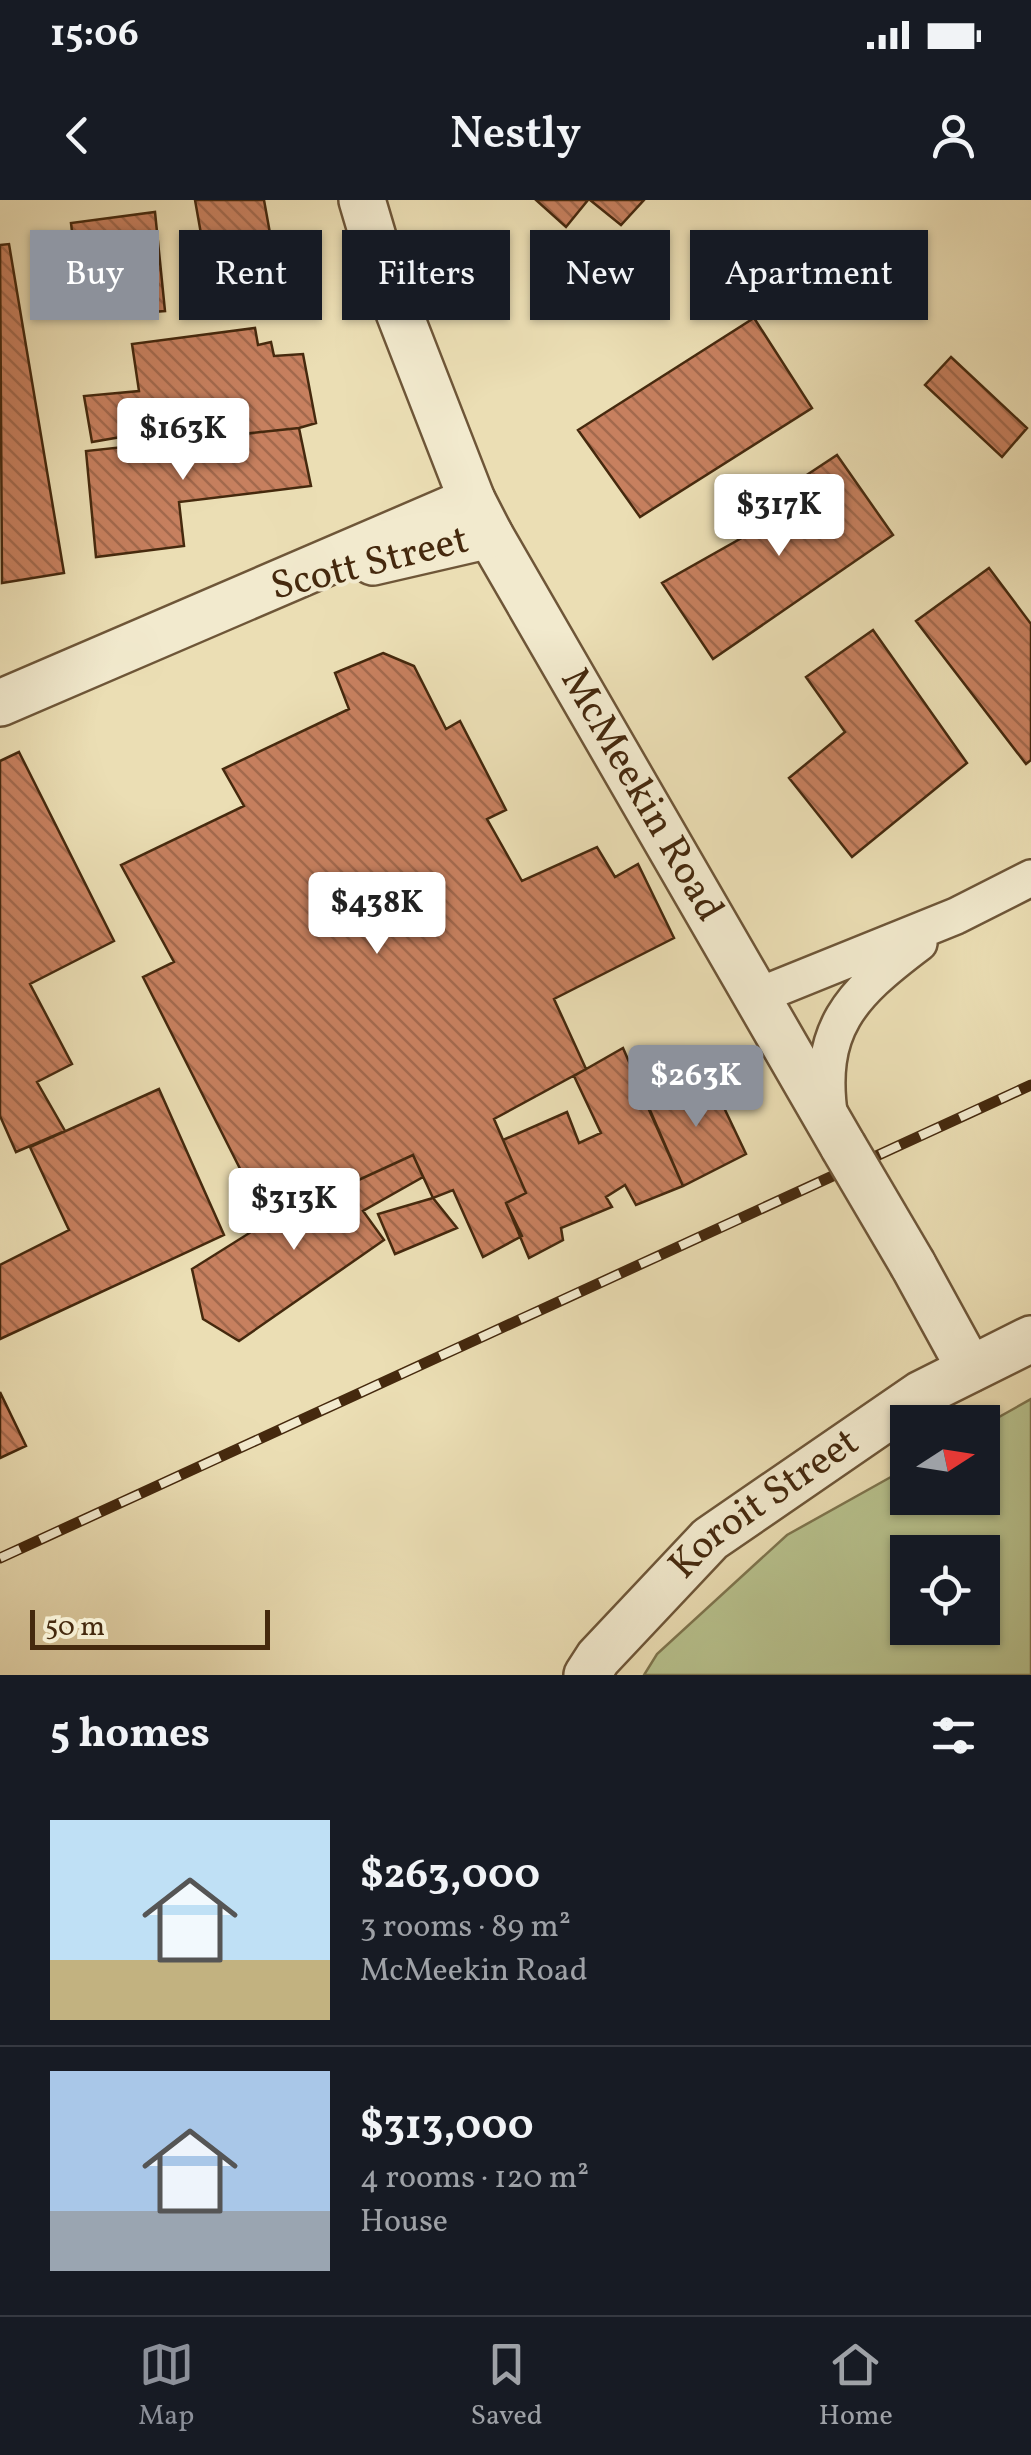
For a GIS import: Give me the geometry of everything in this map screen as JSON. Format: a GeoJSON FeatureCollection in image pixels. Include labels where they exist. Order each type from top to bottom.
{"type":"FeatureCollection","features":[{"type":"Feature","properties":{"kind":"street","name":"McMeekin Road"},"geometry":{"type":"LineString","coordinates":[[362,200],[384,274],[481,518],[970,1370]]}},
{"type":"Feature","properties":{"kind":"street","name":"Scott Street"},"geometry":{"type":"LineString","coordinates":[[0,704],[250,595],[481,518]]}},
{"type":"Feature","properties":{"kind":"street"},"geometry":{"type":"LineString","coordinates":[[758,996],[956,916],[1031,878]]}},
{"type":"Feature","properties":{"kind":"street"},"geometry":{"type":"LineString","coordinates":[[837,1135],[828,1104],[828,1057],[838,1022],[870,982],[956,916]]}},
{"type":"Feature","properties":{"kind":"street","name":"Koroit Street"},"geometry":{"type":"LineString","coordinates":[[587,1675],[598,1658],[710,1539],[921,1394],[1031,1340]]}},
{"type":"Feature","properties":{"kind":"green space"},"geometry":{"type":"Polygon","coordinates":[[[1031,1399],[1031,1675],[644,1675],[657,1654],[787,1535],[890,1477],[890,1515],[1000,1515],[1000,1416],[1031,1399]]]}},
{"type":"Feature","properties":{"kind":"building"},"geometry":{"type":"Polygon","coordinates":[[[195,200],[264,200],[269,230],[200,230],[195,200]]]}},
{"type":"Feature","properties":{"kind":"building"},"geometry":{"type":"Polygon","coordinates":[[[536,200],[588,200],[566,227],[536,200]]]}},
{"type":"Feature","properties":{"kind":"building"},"geometry":{"type":"Polygon","coordinates":[[[590,200],[644,200],[621,225],[590,200]]]}},
{"type":"Feature","properties":{"kind":"building"},"geometry":{"type":"Polygon","coordinates":[[[155,212],[157,230],[72,230],[71,223],[155,212]]]}},
{"type":"Feature","properties":{"kind":"building"},"geometry":{"type":"Polygon","coordinates":[[[9,244],[64,573],[2,583],[0,245],[9,244]]]}},
{"type":"Feature","properties":{"kind":"building"},"geometry":{"type":"Polygon","coordinates":[[[159,252],[165,311],[159,311],[159,252]]]}},
{"type":"Feature","properties":{"kind":"building"},"geometry":{"type":"Polygon","coordinates":[[[751,320],[755,320],[812,408],[640,517],[578,430],[751,320]]]}},
{"type":"Feature","properties":{"kind":"building"},"geometry":{"type":"Polygon","coordinates":[[[255,328],[258,345],[271,342],[274,356],[303,354],[316,423],[147,444],[144,433],[92,442],[84,396],[139,391],[132,344],[255,328]]]}},
{"type":"Feature","properties":{"kind":"building"},"geometry":{"type":"Polygon","coordinates":[[[951,357],[1027,428],[1002,457],[925,385],[951,357]]]}},
{"type":"Feature","properties":{"kind":"building"},"geometry":{"type":"Polygon","coordinates":[[[299,428],[311,486],[179,502],[184,546],[96,557],[86,451],[299,428]]]}},
{"type":"Feature","properties":{"kind":"building"},"geometry":{"type":"Polygon","coordinates":[[[837,455],[893,535],[713,659],[662,583],[800,505],[787,488],[837,455]]]}},
{"type":"Feature","properties":{"kind":"building"},"geometry":{"type":"Polygon","coordinates":[[[989,568],[1031,624],[1031,760],[1026,764],[916,621],[989,568]]]}},
{"type":"Feature","properties":{"kind":"building"},"geometry":{"type":"Polygon","coordinates":[[[873,630],[967,763],[852,857],[789,778],[845,732],[806,677],[873,630]]]}},
{"type":"Feature","properties":{"kind":"building"},"geometry":{"type":"Polygon","coordinates":[[[383,653],[414,666],[446,729],[460,721],[506,810],[487,819],[522,881],[597,847],[615,877],[638,864],[674,938],[554,999],[586,1069],[494,1119],[526,1193],[506,1203],[522,1236],[483,1257],[453,1190],[433,1198],[413,1155],[267,1222],[143,977],[174,962],[121,865],[244,806],[223,769],[349,709],[335,673],[383,653]]]}},
{"type":"Feature","properties":{"kind":"building"},"geometry":{"type":"Polygon","coordinates":[[[19,752],[114,941],[30,984],[72,1064],[37,1082],[65,1131],[16,1152],[0,1116],[0,761],[19,752]]]}},
{"type":"Feature","properties":{"kind":"building"},"geometry":{"type":"Polygon","coordinates":[[[623,1048],[683,1186],[636,1205],[625,1185],[606,1197],[612,1207],[561,1228],[563,1240],[529,1258],[506,1203],[526,1193],[503,1140],[567,1112],[579,1143],[601,1133],[574,1076],[623,1048]]]}},
{"type":"Feature","properties":{"kind":"building"},"geometry":{"type":"Polygon","coordinates":[[[708,1074],[746,1154],[683,1186],[646,1103],[708,1074]]]}},
{"type":"Feature","properties":{"kind":"building"},"geometry":{"type":"Polygon","coordinates":[[[159,1089],[224,1235],[0,1339],[0,1265],[69,1230],[30,1147],[159,1089]]]}},
{"type":"Feature","properties":{"kind":"building"},"geometry":{"type":"Polygon","coordinates":[[[413,1155],[423,1177],[363,1211],[384,1240],[239,1341],[203,1319],[192,1269],[267,1222],[413,1155]]]}},
{"type":"Feature","properties":{"kind":"building"},"geometry":{"type":"Polygon","coordinates":[[[433,1198],[457,1228],[395,1254],[378,1214],[433,1198]]]}},
{"type":"Feature","properties":{"kind":"building"},"geometry":{"type":"Polygon","coordinates":[[[0,1392],[26,1446],[0,1458],[0,1392]]]}},
{"type":"Feature","properties":{"kind":"railway"},"geometry":{"type":"LineString","coordinates":[[0,1558],[1031,1085]]}}]}
